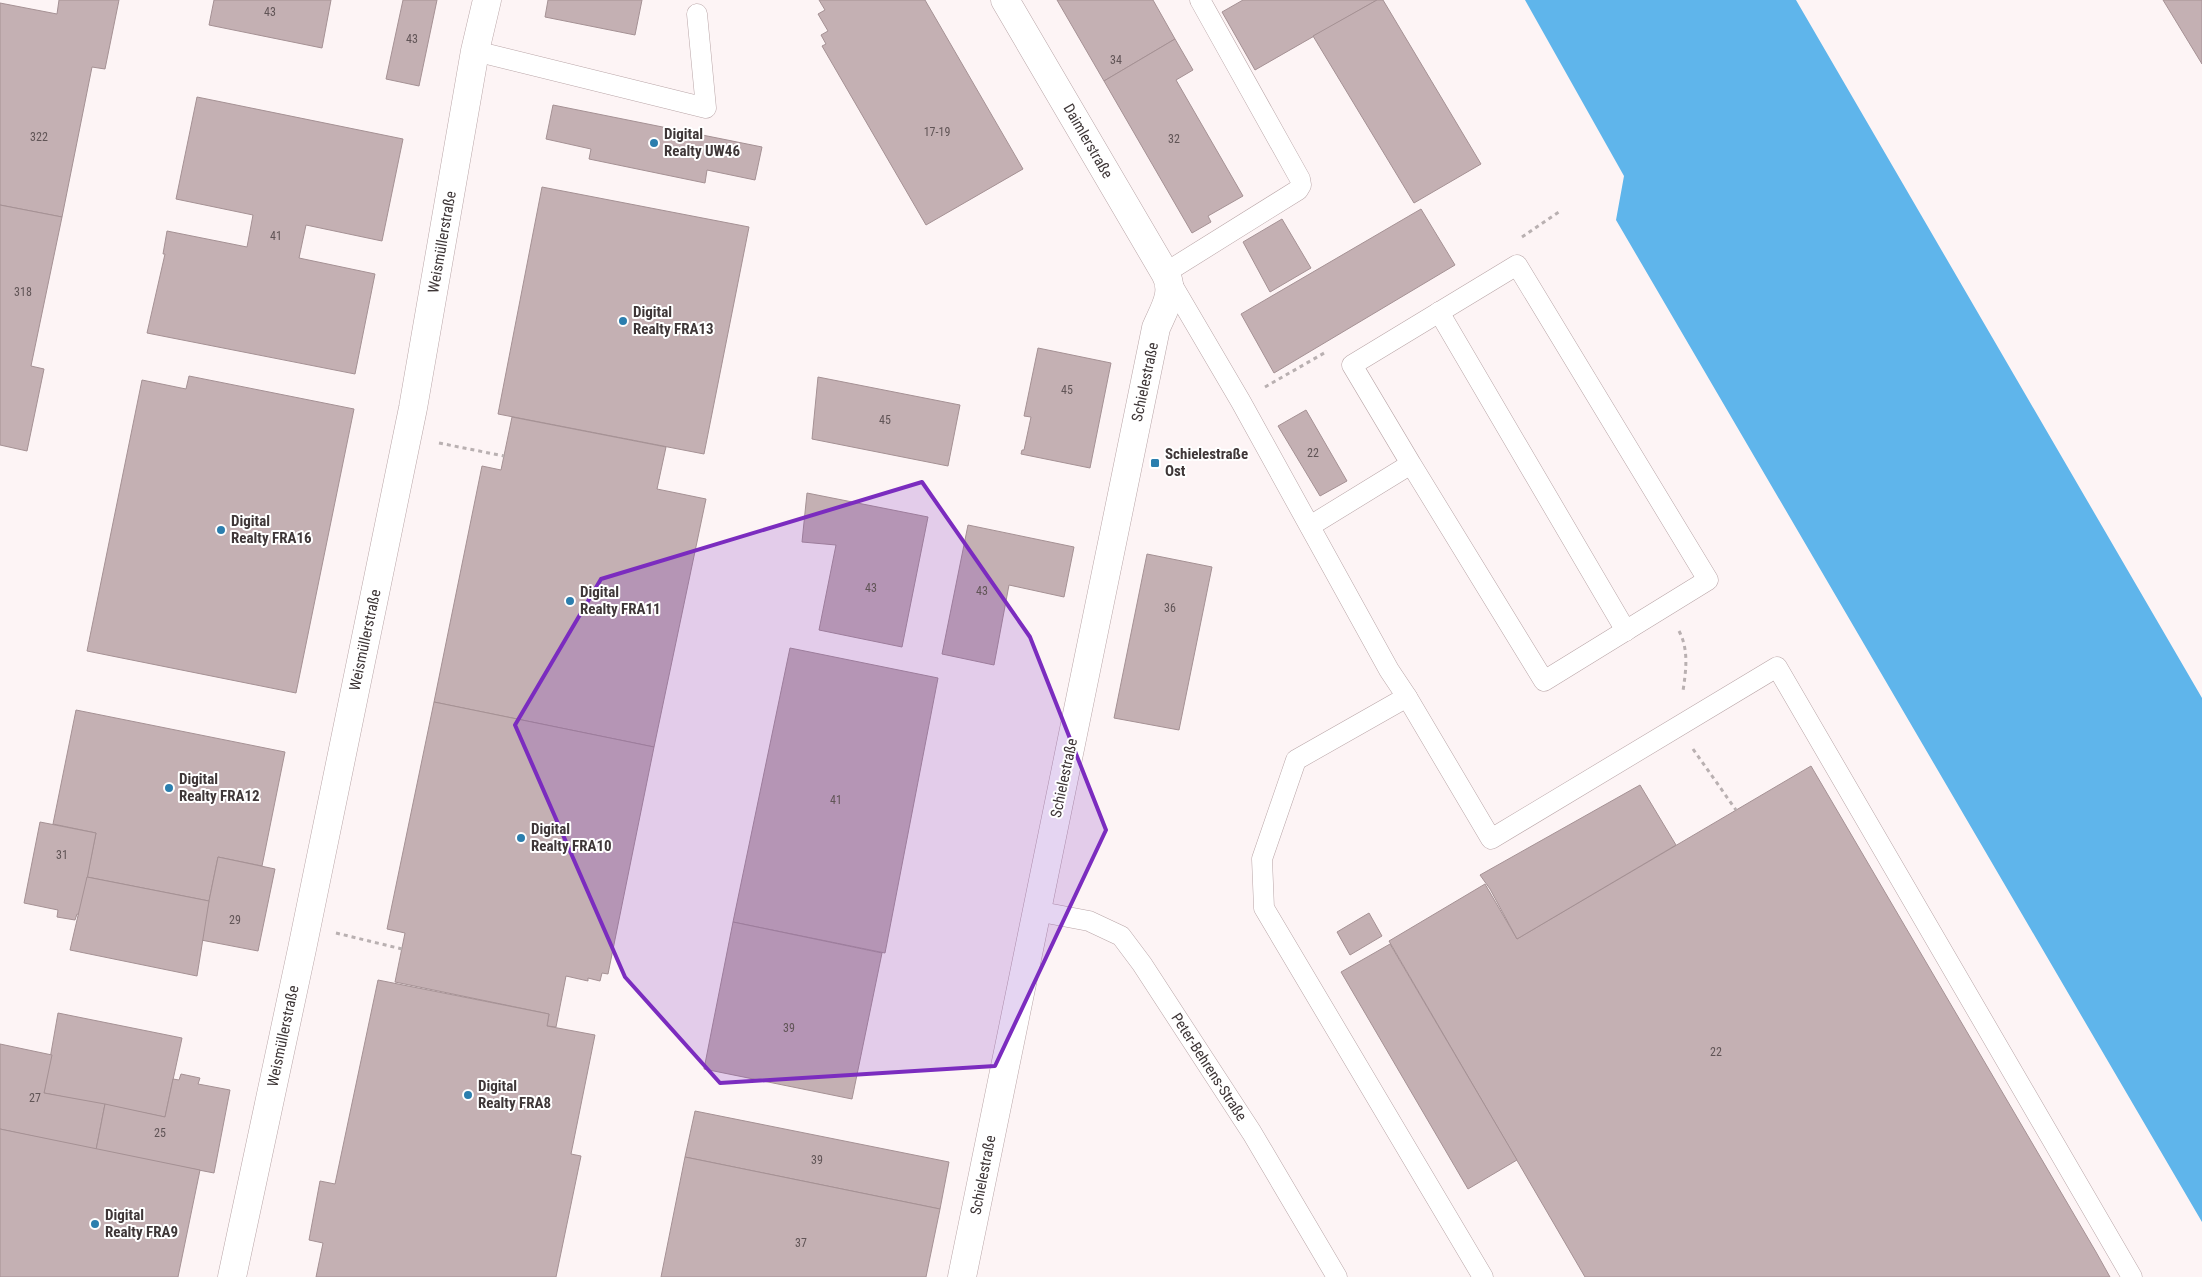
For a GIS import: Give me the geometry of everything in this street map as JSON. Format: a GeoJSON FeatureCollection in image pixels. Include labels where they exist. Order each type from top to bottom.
{"type":"FeatureCollection","features":[{"type":"Feature","properties":{"kind":"street","name":"Weismüllerstraße"},"geometry":{"type":"LineString","coordinates":[[232,1277],[408,433],[475,51],[487,0]]}},
{"type":"Feature","properties":{"kind":"street","name":"Daimlerstraße"},"geometry":{"type":"LineString","coordinates":[[1005,0],[1167,277]]}},
{"type":"Feature","properties":{"kind":"street","name":"Schielestraße"},"geometry":{"type":"LineString","coordinates":[[962,1277],[1154,337],[1169,297],[1167,277]]}},
{"type":"Feature","properties":{"kind":"lane"},"geometry":{"type":"LineString","coordinates":[[1200,0],[1300,179],[1301,185],[1298,190],[1167,277],[1241,402],[1389,670],[1492,839],[1777,668],[2132,1277]]}},
{"type":"Feature","properties":{"kind":"lane"},"geometry":{"type":"LineString","coordinates":[[475,51],[706,108],[697,14]]}},
{"type":"Feature","properties":{"kind":"lane"},"geometry":{"type":"LineString","coordinates":[[1517,265],[1708,580],[1544,681],[1352,365],[1439,312],[1517,265]]}},
{"type":"Feature","properties":{"kind":"lane"},"geometry":{"type":"LineString","coordinates":[[1439,312],[1626,631]]}},
{"type":"Feature","properties":{"kind":"lane"},"geometry":{"type":"LineString","coordinates":[[1310,526],[1411,464]]}},
{"type":"Feature","properties":{"kind":"lane"},"geometry":{"type":"LineString","coordinates":[[1407,697],[1296,760],[1262,859],[1264,908],[1483,1277]]}},
{"type":"Feature","properties":{"kind":"lane","name":"Peter-Behrens-Straße"},"geometry":{"type":"LineString","coordinates":[[1036,911],[1089,921],[1121,936],[1142,964],[1252,1133],[1337,1277]]}},
{"type":"Feature","properties":{"kind":"path"},"geometry":{"type":"LineString","coordinates":[[408,433],[438,442],[504,456]]}},
{"type":"Feature","properties":{"kind":"path"},"geometry":{"type":"LineString","coordinates":[[1665,607],[1686,644],[1686,670]]}},
{"type":"Feature","properties":{"kind":"path"},"geometry":{"type":"LineString","coordinates":[[306,929],[338,934],[402,949]]}},
{"type":"Feature","properties":{"kind":"highlighted area"},"geometry":{"type":"Polygon","coordinates":[[[922,482],[1030,637],[1106,830],[995,1066],[720,1083],[625,977],[515,725],[601,579],[922,482]]]}},
{"type":"Feature","properties":{"kind":"water"},"geometry":{"type":"Polygon","coordinates":[[[1525,0],[1796,0],[2202,698],[2202,1222],[1616,220],[1624,176],[1525,0]]]}},
{"type":"Feature","properties":{"kind":"building"},"geometry":{"type":"Polygon","coordinates":[[[59,0],[119,0],[105,69],[92,67],[62,217],[0,205],[0,3],[57,14],[59,0]]]}},
{"type":"Feature","properties":{"kind":"building"},"geometry":{"type":"Polygon","coordinates":[[[214,0],[331,0],[322,48],[209,25],[214,0]]]}},
{"type":"Feature","properties":{"kind":"building"},"geometry":{"type":"Polygon","coordinates":[[[403,0],[437,0],[419,86],[386,79],[403,0]]]}},
{"type":"Feature","properties":{"kind":"building"},"geometry":{"type":"Polygon","coordinates":[[[548,0],[642,0],[635,35],[545,17],[548,0]]]}},
{"type":"Feature","properties":{"kind":"building"},"geometry":{"type":"Polygon","coordinates":[[[819,0],[925,0],[1023,169],[926,225],[822,46],[826,44],[821,35],[828,31],[818,14],[825,10],[819,0]]]}},
{"type":"Feature","properties":{"kind":"building"},"geometry":{"type":"Polygon","coordinates":[[[1057,0],[1153,0],[1175,39],[1104,81],[1057,0]]]}},
{"type":"Feature","properties":{"kind":"building"},"geometry":{"type":"Polygon","coordinates":[[[1243,0],[1377,0],[1255,70],[1222,12],[1243,0]]]}},
{"type":"Feature","properties":{"kind":"building"},"geometry":{"type":"Polygon","coordinates":[[[1377,0],[1383,0],[1481,164],[1414,203],[1313,36],[1377,0]]]}},
{"type":"Feature","properties":{"kind":"building"},"geometry":{"type":"Polygon","coordinates":[[[2163,0],[2202,0],[2202,64],[2163,0]]]}},
{"type":"Feature","properties":{"kind":"building"},"geometry":{"type":"Polygon","coordinates":[[[1175,39],[1193,70],[1176,80],[1243,196],[1208,216],[1211,222],[1192,233],[1104,81],[1175,39]]]}},
{"type":"Feature","properties":{"kind":"building"},"geometry":{"type":"Polygon","coordinates":[[[197,97],[403,139],[382,241],[306,225],[299,258],[375,274],[355,374],[147,333],[165,254],[163,254],[167,231],[247,247],[253,215],[176,199],[197,97]]]}},
{"type":"Feature","properties":{"kind":"building","name":"Digital Realty UW46"},"geometry":{"type":"Polygon","coordinates":[[[553,105],[762,147],[755,180],[707,170],[705,183],[589,159],[591,149],[546,139],[553,105]]]}},
{"type":"Feature","properties":{"kind":"building","name":"Digital Realty FRA13"},"geometry":{"type":"Polygon","coordinates":[[[542,187],[749,227],[704,454],[498,414],[542,187]]]}},
{"type":"Feature","properties":{"kind":"building"},"geometry":{"type":"Polygon","coordinates":[[[0,205],[62,217],[31,366],[44,369],[27,451],[0,445],[0,205]]]}},
{"type":"Feature","properties":{"kind":"building"},"geometry":{"type":"Polygon","coordinates":[[[1421,209],[1455,265],[1274,373],[1241,314],[1421,209]]]}},
{"type":"Feature","properties":{"kind":"building"},"geometry":{"type":"Polygon","coordinates":[[[1282,219],[1311,268],[1270,292],[1243,242],[1282,219]]]}},
{"type":"Feature","properties":{"kind":"building"},"geometry":{"type":"Polygon","coordinates":[[[1038,348],[1111,363],[1090,468],[1021,454],[1022,450],[1024,450],[1031,417],[1024,416],[1038,348]]]}},
{"type":"Feature","properties":{"kind":"building","name":"Digital Realty FRA16"},"geometry":{"type":"Polygon","coordinates":[[[189,376],[354,409],[296,693],[87,651],[142,380],[186,389],[189,376]]]}},
{"type":"Feature","properties":{"kind":"building"},"geometry":{"type":"Polygon","coordinates":[[[818,377],[960,405],[948,466],[812,439],[818,377]]]}},
{"type":"Feature","properties":{"kind":"building"},"geometry":{"type":"Polygon","coordinates":[[[1306,410],[1347,481],[1320,496],[1278,426],[1306,410]]]}},
{"type":"Feature","properties":{"kind":"building","name":"Digital Realty FRA11"},"geometry":{"type":"Polygon","coordinates":[[[512,417],[666,447],[657,489],[706,499],[654,747],[434,702],[482,466],[501,470],[512,417]]]}},
{"type":"Feature","properties":{"kind":"building"},"geometry":{"type":"Polygon","coordinates":[[[807,493],[928,517],[902,647],[819,630],[836,545],[802,542],[807,493]]]}},
{"type":"Feature","properties":{"kind":"building"},"geometry":{"type":"Polygon","coordinates":[[[968,525],[1074,547],[1064,597],[1009,585],[994,665],[942,654],[968,525]]]}},
{"type":"Feature","properties":{"kind":"building"},"geometry":{"type":"Polygon","coordinates":[[[1147,554],[1212,567],[1179,730],[1114,718],[1147,554]]]}},
{"type":"Feature","properties":{"kind":"building"},"geometry":{"type":"Polygon","coordinates":[[[790,648],[938,678],[885,953],[733,922],[790,648]]]}},
{"type":"Feature","properties":{"kind":"building","name":"Digital Realty FRA10"},"geometry":{"type":"Polygon","coordinates":[[[434,702],[654,747],[608,974],[602,973],[600,981],[588,978],[588,981],[566,976],[556,1027],[547,1026],[549,1014],[395,982],[405,933],[387,929],[434,702]]]}},
{"type":"Feature","properties":{"kind":"building","name":"Digital Realty FRA12"},"geometry":{"type":"Polygon","coordinates":[[[76,710],[285,752],[262,866],[218,857],[209,901],[87,877],[96,833],[53,824],[76,710]]]}},
{"type":"Feature","properties":{"kind":"building"},"geometry":{"type":"Polygon","coordinates":[[[1811,766],[2110,1277],[1585,1277],[1389,941],[1485,884],[1517,939],[1811,766]]]}},
{"type":"Feature","properties":{"kind":"building"},"geometry":{"type":"Polygon","coordinates":[[[1640,785],[1676,845],[1517,939],[1490,889],[1480,875],[1640,785]]]}},
{"type":"Feature","properties":{"kind":"building"},"geometry":{"type":"Polygon","coordinates":[[[40,822],[96,833],[80,915],[77,914],[75,920],[57,917],[58,910],[24,903],[40,822]]]}},
{"type":"Feature","properties":{"kind":"building"},"geometry":{"type":"Polygon","coordinates":[[[218,857],[275,869],[258,951],[201,940],[218,857]]]}},
{"type":"Feature","properties":{"kind":"building"},"geometry":{"type":"Polygon","coordinates":[[[87,877],[209,901],[197,976],[70,950],[87,877]]]}},
{"type":"Feature","properties":{"kind":"building"},"geometry":{"type":"Polygon","coordinates":[[[1369,913],[1382,936],[1350,955],[1337,932],[1369,913]]]}},
{"type":"Feature","properties":{"kind":"building"},"geometry":{"type":"Polygon","coordinates":[[[733,922],[882,953],[852,1099],[704,1069],[733,922]]]}},
{"type":"Feature","properties":{"kind":"building"},"geometry":{"type":"Polygon","coordinates":[[[1390,944],[1517,1160],[1468,1189],[1341,972],[1390,944]]]}},
{"type":"Feature","properties":{"kind":"building","name":"Digital Realty FRA8"},"geometry":{"type":"Polygon","coordinates":[[[378,980],[549,1014],[547,1026],[595,1035],[571,1154],[581,1156],[556,1277],[316,1277],[323,1243],[309,1240],[320,1181],[335,1184],[378,980]]]}},
{"type":"Feature","properties":{"kind":"building"},"geometry":{"type":"Polygon","coordinates":[[[58,1013],[182,1038],[165,1117],[44,1093],[58,1013]]]}},
{"type":"Feature","properties":{"kind":"building"},"geometry":{"type":"Polygon","coordinates":[[[0,1044],[52,1055],[44,1093],[105,1104],[96,1150],[0,1129],[0,1044]]]}},
{"type":"Feature","properties":{"kind":"building"},"geometry":{"type":"Polygon","coordinates":[[[181,1074],[200,1078],[198,1084],[230,1090],[214,1173],[96,1150],[105,1104],[165,1117],[173,1079],[179,1080],[181,1074]]]}},
{"type":"Feature","properties":{"kind":"building"},"geometry":{"type":"Polygon","coordinates":[[[695,1111],[949,1162],[940,1209],[685,1157],[695,1111]]]}},
{"type":"Feature","properties":{"kind":"building","name":"Digital Realty FRA9"},"geometry":{"type":"Polygon","coordinates":[[[0,1129],[200,1170],[178,1277],[0,1277],[0,1129]]]}},
{"type":"Feature","properties":{"kind":"building"},"geometry":{"type":"Polygon","coordinates":[[[685,1157],[940,1209],[926,1277],[661,1277],[685,1157]]]}},
{"type":"Feature","properties":{"kind":"place","name":"Digital Realty UW46"},"geometry":{"type":"Point","coordinates":[654,143]}},
{"type":"Feature","properties":{"kind":"place","name":"Digital Realty FRA13"},"geometry":{"type":"Point","coordinates":[623,321]}},
{"type":"Feature","properties":{"kind":"place","name":"Schielestraße Ost"},"geometry":{"type":"Point","coordinates":[1155,463]}},
{"type":"Feature","properties":{"kind":"place","name":"Digital Realty FRA16"},"geometry":{"type":"Point","coordinates":[221,530]}},
{"type":"Feature","properties":{"kind":"place","name":"Digital Realty FRA11"},"geometry":{"type":"Point","coordinates":[570,601]}},
{"type":"Feature","properties":{"kind":"place","name":"Digital Realty FRA12"},"geometry":{"type":"Point","coordinates":[169,788]}},
{"type":"Feature","properties":{"kind":"place","name":"Digital Realty FRA10"},"geometry":{"type":"Point","coordinates":[521,838]}},
{"type":"Feature","properties":{"kind":"place","name":"Digital Realty FRA8"},"geometry":{"type":"Point","coordinates":[468,1095]}},
{"type":"Feature","properties":{"kind":"place","name":"Digital Realty FRA9"},"geometry":{"type":"Point","coordinates":[95,1224]}}]}
